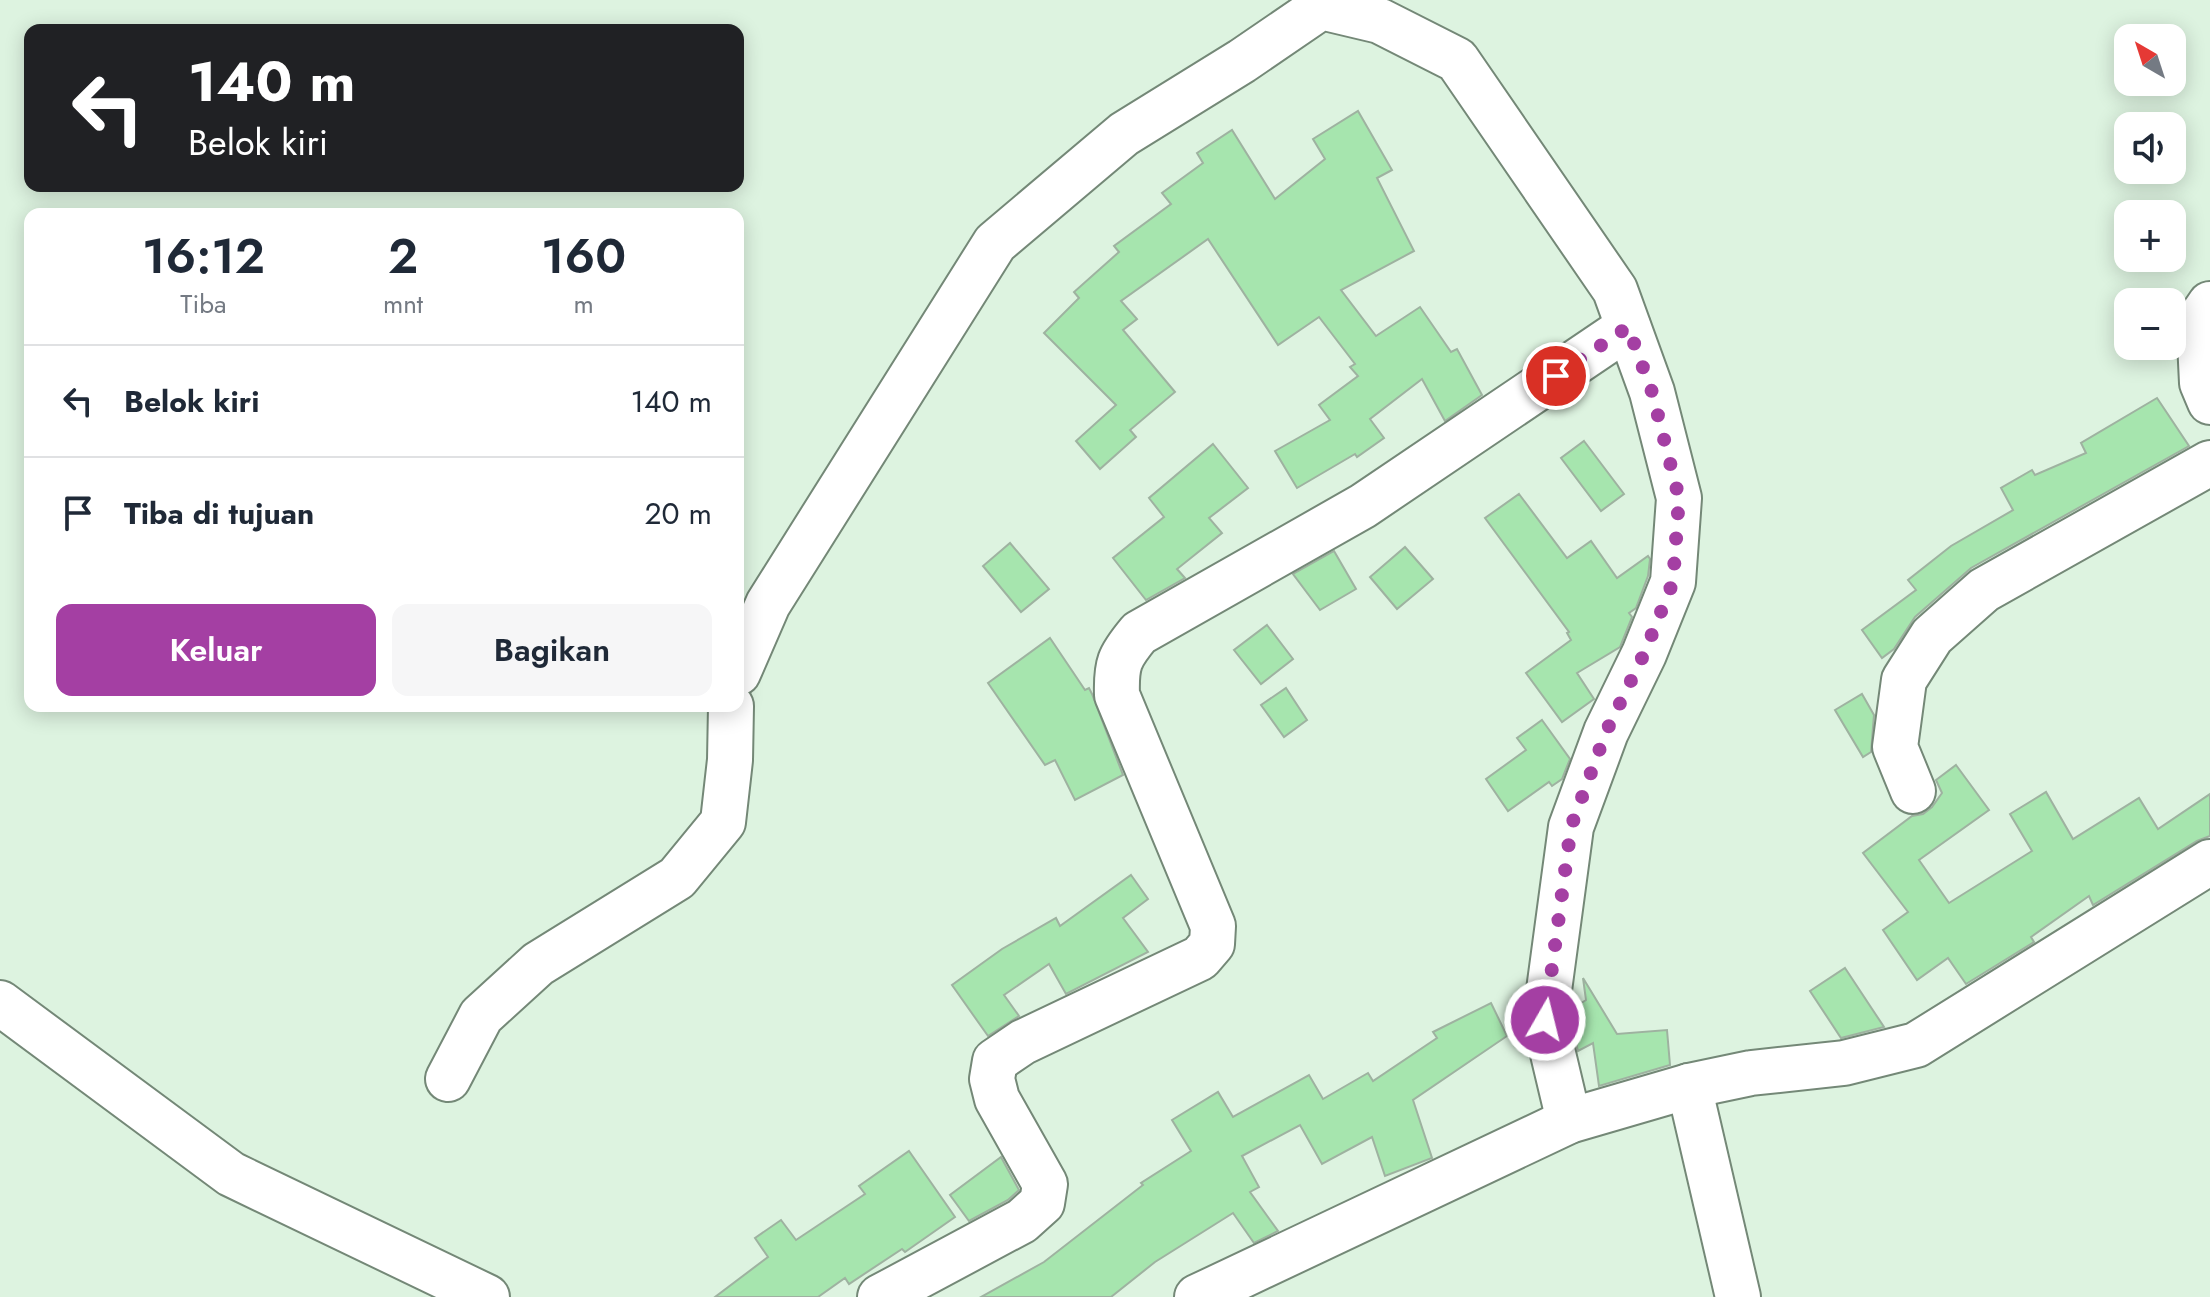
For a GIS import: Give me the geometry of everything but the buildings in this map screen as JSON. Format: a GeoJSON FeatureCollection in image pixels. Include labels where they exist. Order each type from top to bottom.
{"type":"FeatureCollection","features":[{"type":"Feature","properties":{"kind":"street"},"geometry":{"type":"LineString","coordinates":[[744,659],[768,604],[995,243],[1124,134],[1242,61],[1318,4],[1380,21],[1457,60],[1615,290],[1652,392],[1679,498],[1673,582],[1644,654],[1606,732],[1571,827],[1545,1020],[1569,1121]]}},
{"type":"Feature","properties":{"kind":"street"},"geometry":{"type":"LineString","coordinates":[[2210,304],[2199,320],[2202,383],[2210,402]]}},
{"type":"Feature","properties":{"kind":"street"},"geometry":{"type":"LineString","coordinates":[[880,1297],[1022,1221],[1042,1203],[1045,1184],[997,1099],[992,1079],[995,1061],[1023,1042],[1200,958],[1212,944],[1213,926],[1117,695],[1116,672],[1121,655],[1139,633],[1363,506],[1628,327]]}},
{"type":"Feature","properties":{"kind":"street"},"geometry":{"type":"LineString","coordinates":[[1913,791],[1895,747],[1904,680],[1932,636],[1984,590],[2210,463]]}},
{"type":"Feature","properties":{"kind":"street"},"geometry":{"type":"LineString","coordinates":[[448,1079],[481,1016],[538,964],[677,878],[723,822],[730,760],[731,712]]}},
{"type":"Feature","properties":{"kind":"street"},"geometry":{"type":"LineString","coordinates":[[1197,1297],[1569,1121],[1689,1086],[1751,1073],[1844,1063],[1916,1045],[2210,862]]}},
{"type":"Feature","properties":{"kind":"street"},"geometry":{"type":"LineString","coordinates":[[0,1003],[231,1174],[487,1297]]}},
{"type":"Feature","properties":{"kind":"street"},"geometry":{"type":"LineString","coordinates":[[1689,1086],[1738,1297]]}},
{"type":"Feature","properties":{"kind":"route"},"geometry":{"type":"LineString","coordinates":[[1545,1020],[1571,827],[1606,732],[1644,654],[1673,582],[1679,515],[1679,498],[1652,392],[1628,327],[1556,376]]}}]}
